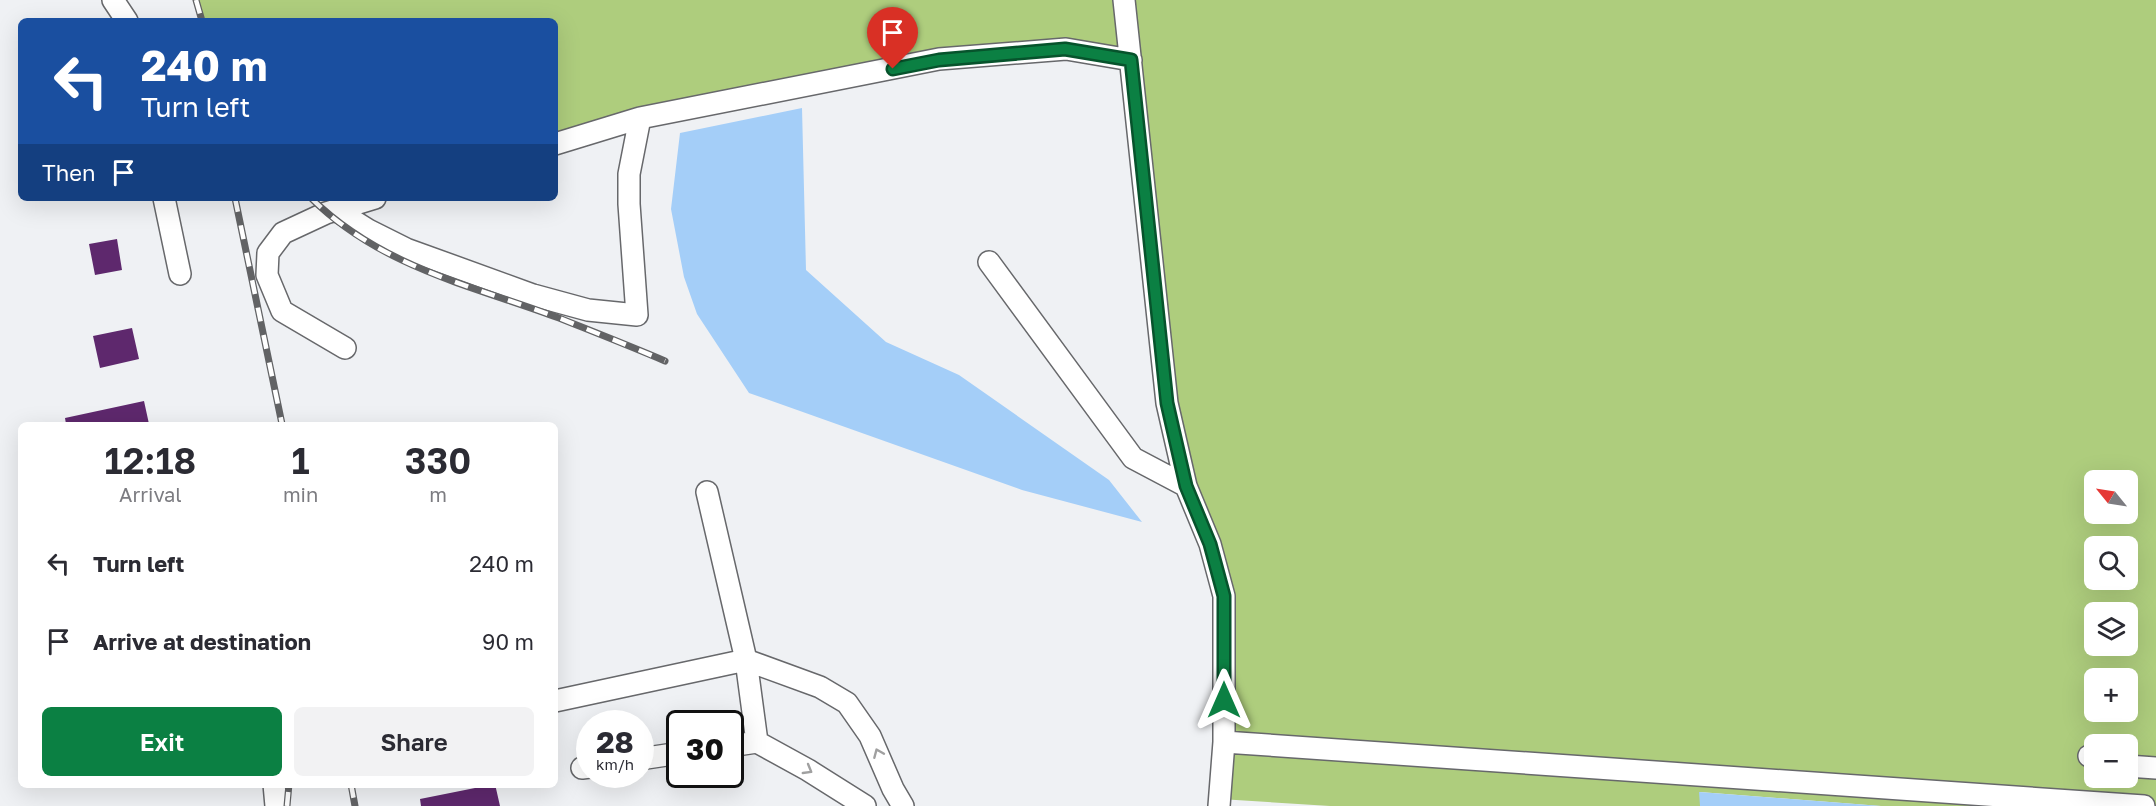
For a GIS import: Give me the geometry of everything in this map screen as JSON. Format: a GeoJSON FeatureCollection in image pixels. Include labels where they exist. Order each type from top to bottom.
{"type":"FeatureCollection","features":[{"type":"Feature","properties":{"kind":"street"},"geometry":{"type":"LineString","coordinates":[[113,0],[125,18]]}},
{"type":"Feature","properties":{"kind":"street"},"geometry":{"type":"LineString","coordinates":[[1125,0],[1167,403],[1186,486],[1210,544],[1224,596],[1224,742],[1219,806]]}},
{"type":"Feature","properties":{"kind":"street"},"geometry":{"type":"LineString","coordinates":[[558,143],[640,118],[939,60],[1065,49],[1131,60]]}},
{"type":"Feature","properties":{"kind":"street"},"geometry":{"type":"LineString","coordinates":[[336,210],[368,230],[406,249],[478,273],[533,295],[588,310],[637,315],[629,174],[640,118]]}},
{"type":"Feature","properties":{"kind":"street"},"geometry":{"type":"LineString","coordinates":[[165,201],[180,274]]}},
{"type":"Feature","properties":{"kind":"street"},"geometry":{"type":"LineString","coordinates":[[345,348],[282,311],[267,275],[268,253],[283,233],[336,210],[365,201]]}},
{"type":"Feature","properties":{"kind":"street"},"geometry":{"type":"LineString","coordinates":[[988,262],[1133,458],[1186,486]]}},
{"type":"Feature","properties":{"kind":"street"},"geometry":{"type":"LineString","coordinates":[[707,492],[746,660],[757,742]]}},
{"type":"Feature","properties":{"kind":"street"},"geometry":{"type":"LineString","coordinates":[[558,700],[746,660],[820,687],[847,703],[870,736],[903,806]]}},
{"type":"Feature","properties":{"kind":"street"},"geometry":{"type":"LineString","coordinates":[[744,744],[757,742],[808,770],[865,806]]}},
{"type":"Feature","properties":{"kind":"street"},"geometry":{"type":"LineString","coordinates":[[1224,742],[2144,806]]}},
{"type":"Feature","properties":{"kind":"street"},"geometry":{"type":"LineString","coordinates":[[2138,767],[2156,768]]}},
{"type":"Feature","properties":{"kind":"street"},"geometry":{"type":"LineString","coordinates":[[274,788],[276,806]]}},
{"type":"Feature","properties":{"kind":"green space"},"geometry":{"type":"Polygon","coordinates":[[[196,0],[2156,0],[2156,806],[1881,806],[1700,792],[1700,806],[1330,806],[1220,799],[1224,596],[1186,486],[1131,60],[1065,49],[939,59],[558,143],[558,18],[201,18],[196,0]]]}},
{"type":"Feature","properties":{"kind":"water"},"geometry":{"type":"Polygon","coordinates":[[[802,108],[806,270],[886,342],[959,375],[1109,480],[1142,522],[1022,490],[749,393],[697,314],[684,277],[671,209],[680,133],[802,108]]]}},
{"type":"Feature","properties":{"kind":"water"},"geometry":{"type":"Polygon","coordinates":[[[1699,792],[1881,806],[1700,806],[1699,792]]]}},
{"type":"Feature","properties":{"kind":"building"},"geometry":{"type":"Polygon","coordinates":[[[117,239],[122,270],[95,275],[89,244],[117,239]]]}},
{"type":"Feature","properties":{"kind":"building"},"geometry":{"type":"Polygon","coordinates":[[[132,328],[139,359],[100,368],[93,336],[132,328]]]}},
{"type":"Feature","properties":{"kind":"building"},"geometry":{"type":"Polygon","coordinates":[[[144,401],[149,422],[66,422],[65,418],[144,401]]]}},
{"type":"Feature","properties":{"kind":"building"},"geometry":{"type":"Polygon","coordinates":[[[475,788],[496,788],[500,806],[421,806],[420,799],[475,788]]]}},
{"type":"Feature","properties":{"kind":"railway"},"geometry":{"type":"LineString","coordinates":[[196,0],[201,18]]}},
{"type":"Feature","properties":{"kind":"railway"},"geometry":{"type":"LineString","coordinates":[[236,201],[282,422]]}},
{"type":"Feature","properties":{"kind":"railway"},"geometry":{"type":"LineString","coordinates":[[314,201],[338,222],[397,258],[460,284],[559,318],[665,361]]}},
{"type":"Feature","properties":{"kind":"railway"},"geometry":{"type":"LineString","coordinates":[[287,806],[289,788]]}},
{"type":"Feature","properties":{"kind":"railway"},"geometry":{"type":"LineString","coordinates":[[352,788],[355,806]]}},
{"type":"Feature","properties":{"kind":"route"},"geometry":{"type":"LineString","coordinates":[[893,69],[939,60],[1065,49],[1131,60],[1167,403],[1186,486],[1210,544],[1224,596],[1224,700]]}}]}
